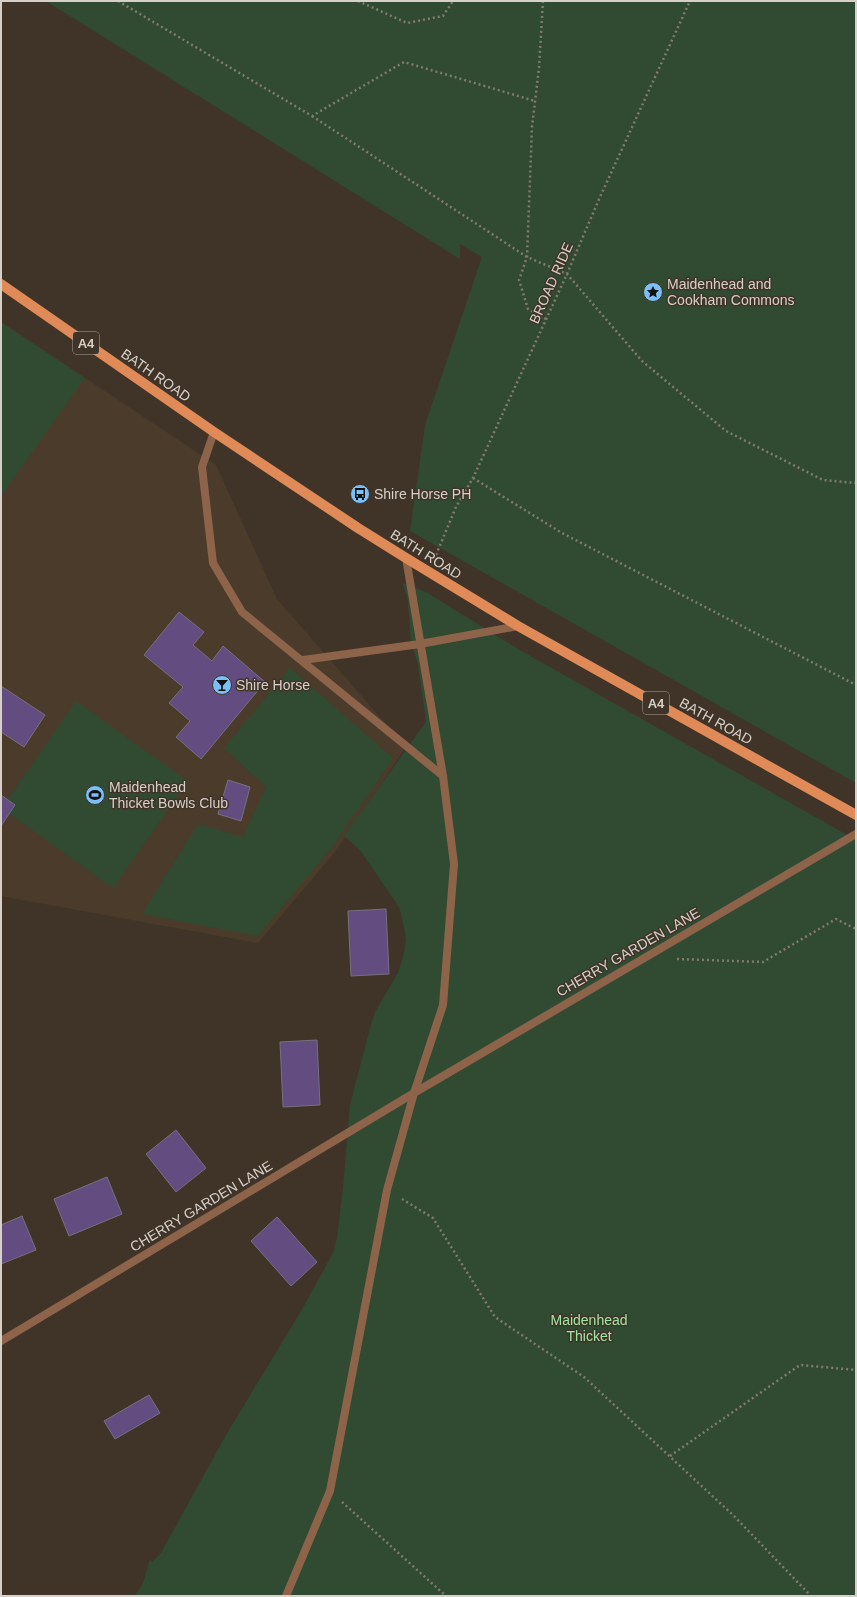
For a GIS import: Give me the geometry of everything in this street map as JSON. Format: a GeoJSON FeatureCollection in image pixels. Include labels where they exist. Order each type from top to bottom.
{"type":"FeatureCollection","features":[{"type":"Feature","properties":{"kind":"main road","name":"BATH ROAD"},"geometry":{"type":"LineString","coordinates":[[1,284],[214,432],[351,524],[518,626],[856,815]]}},
{"type":"Feature","properties":{"kind":"street"},"geometry":{"type":"LineString","coordinates":[[214,432],[202,466],[213,563],[242,612],[303,660],[443,776]]}},
{"type":"Feature","properties":{"kind":"street"},"geometry":{"type":"LineString","coordinates":[[286,1596],[330,1491],[388,1190],[414,1093],[443,1005],[454,864],[443,776],[406,558]]}},
{"type":"Feature","properties":{"kind":"street"},"geometry":{"type":"LineString","coordinates":[[303,660],[420,644],[518,626]]}},
{"type":"Feature","properties":{"kind":"street","name":"CHERRY GARDEN LANE"},"geometry":{"type":"LineString","coordinates":[[1,1341],[414,1093],[856,834]]}},
{"type":"Feature","properties":{"kind":"path"},"geometry":{"type":"LineString","coordinates":[[118,1],[312,116],[527,257],[567,274],[642,361],[726,431],[823,480],[856,483]]}},
{"type":"Feature","properties":{"kind":"path"},"geometry":{"type":"LineString","coordinates":[[358,1],[407,24],[443,16],[453,1]]}},
{"type":"Feature","properties":{"kind":"path"},"geometry":{"type":"LineString","coordinates":[[543,1],[528,204],[527,257],[519,280],[528,309],[546,319]]}},
{"type":"Feature","properties":{"kind":"path","name":"BROAD RIDE"},"geometry":{"type":"LineString","coordinates":[[429,572],[456,507],[473,478],[690,1]]}},
{"type":"Feature","properties":{"kind":"path"},"geometry":{"type":"LineString","coordinates":[[312,116],[404,62],[535,101]]}},
{"type":"Feature","properties":{"kind":"path"},"geometry":{"type":"LineString","coordinates":[[473,478],[562,533],[856,685]]}},
{"type":"Feature","properties":{"kind":"path"},"geometry":{"type":"LineString","coordinates":[[664,946],[677,959],[763,962],[836,919],[856,929]]}},
{"type":"Feature","properties":{"kind":"path"},"geometry":{"type":"LineString","coordinates":[[388,1190],[433,1218],[495,1317],[584,1378],[734,1516],[811,1596]]}},
{"type":"Feature","properties":{"kind":"path"},"geometry":{"type":"LineString","coordinates":[[670,1456],[800,1365],[856,1370]]}},
{"type":"Feature","properties":{"kind":"path"},"geometry":{"type":"LineString","coordinates":[[330,1491],[446,1596]]}},
{"type":"Feature","properties":{"kind":"shaded area"},"geometry":{"type":"Polygon","coordinates":[[[1,322],[216,465],[277,599],[406,747],[335,852],[258,943],[1,896],[1,322]]]}},
{"type":"Feature","properties":{"kind":"green space"},"geometry":{"type":"Polygon","coordinates":[[[46,1],[856,1],[856,783],[410,531],[425,425],[482,257],[460,244],[460,259],[46,1]]]}},
{"type":"Feature","properties":{"kind":"green space"},"geometry":{"type":"Polygon","coordinates":[[[1,322],[85,378],[1,496],[1,322]]]}},
{"type":"Feature","properties":{"kind":"green space","name":"Maidenhead Thicket"},"geometry":{"type":"Polygon","coordinates":[[[403,583],[426,592],[518,649],[856,840],[856,1596],[135,1596],[143,1583],[150,1559],[152,1562],[161,1553],[226,1435],[300,1313],[333,1253],[337,1238],[350,1105],[375,1012],[398,973],[406,940],[399,907],[360,850],[344,836],[426,722],[418,664],[411,643],[408,602],[403,583]]]}},
{"type":"Feature","properties":{"kind":"green space"},"geometry":{"type":"Polygon","coordinates":[[[290,668],[393,758],[333,846],[258,936],[142,914],[198,824],[243,837],[266,787],[224,748],[290,668]]]}},
{"type":"Feature","properties":{"kind":"green space","name":"Maidenhead Thicket Bowls Club"},"geometry":{"type":"Polygon","coordinates":[[[76,701],[188,781],[113,888],[2,808],[76,701]]]}},
{"type":"Feature","properties":{"kind":"building","name":"Shire Horse"},"geometry":{"type":"Polygon","coordinates":[[[179,612],[204,632],[193,645],[212,661],[223,646],[265,682],[201,759],[176,737],[190,721],[169,703],[183,687],[144,655],[179,612]]]}},
{"type":"Feature","properties":{"kind":"building"},"geometry":{"type":"Polygon","coordinates":[[[1,686],[45,715],[24,747],[1,732],[1,686]]]}},
{"type":"Feature","properties":{"kind":"building"},"geometry":{"type":"Polygon","coordinates":[[[228,780],[250,787],[241,821],[218,814],[228,780]]]}},
{"type":"Feature","properties":{"kind":"building"},"geometry":{"type":"Polygon","coordinates":[[[1,795],[15,805],[1,826],[1,795]]]}},
{"type":"Feature","properties":{"kind":"building"},"geometry":{"type":"Polygon","coordinates":[[[386,909],[389,974],[351,976],[348,911],[386,909]]]}},
{"type":"Feature","properties":{"kind":"building"},"geometry":{"type":"Polygon","coordinates":[[[317,1040],[320,1105],[283,1107],[280,1042],[317,1040]]]}},
{"type":"Feature","properties":{"kind":"building"},"geometry":{"type":"Polygon","coordinates":[[[176,1130],[206,1168],[176,1192],[146,1154],[176,1130]]]}},
{"type":"Feature","properties":{"kind":"building"},"geometry":{"type":"Polygon","coordinates":[[[107,1177],[122,1214],[69,1236],[54,1199],[107,1177]]]}},
{"type":"Feature","properties":{"kind":"building"},"geometry":{"type":"Polygon","coordinates":[[[22,1216],[36,1250],[1,1264],[1,1225],[22,1216]]]}},
{"type":"Feature","properties":{"kind":"building"},"geometry":{"type":"Polygon","coordinates":[[[277,1217],[317,1262],[291,1286],[251,1241],[277,1217]]]}},
{"type":"Feature","properties":{"kind":"building"},"geometry":{"type":"Polygon","coordinates":[[[149,1395],[160,1413],[115,1439],[104,1421],[149,1395]]]}},
{"type":"Feature","properties":{"kind":"place","name":"Maidenhead and Cookham Commons"},"geometry":{"type":"Point","coordinates":[653,292]}},
{"type":"Feature","properties":{"kind":"place","name":"Shire Horse PH"},"geometry":{"type":"Point","coordinates":[360,494]}},
{"type":"Feature","properties":{"kind":"place","name":"Shire Horse"},"geometry":{"type":"Point","coordinates":[222,685]}},
{"type":"Feature","properties":{"kind":"place","name":"Maidenhead Thicket Bowls Club"},"geometry":{"type":"Point","coordinates":[95,795]}}]}
